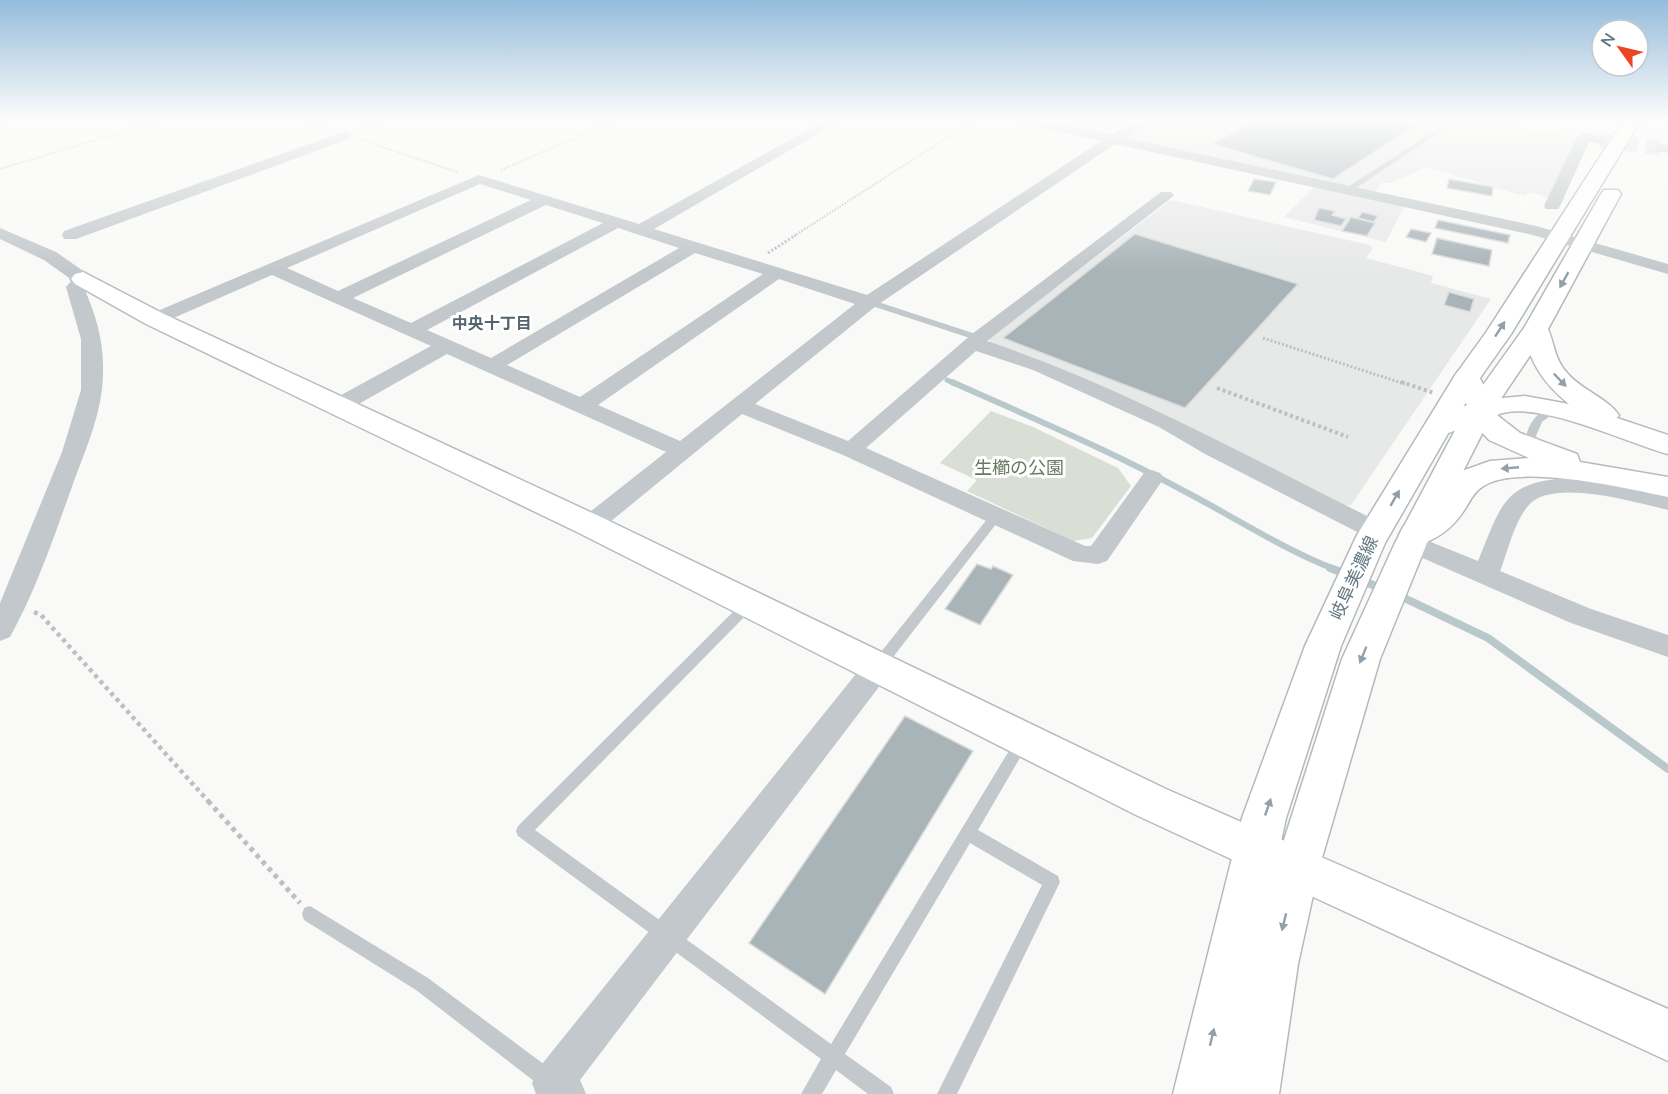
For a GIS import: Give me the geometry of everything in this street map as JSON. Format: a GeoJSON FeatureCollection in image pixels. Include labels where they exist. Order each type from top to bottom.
{"type":"FeatureCollection","features":[{"type":"Feature","properties":{"kind":"main road","name":"岐阜美濃線"},"geometry":{"type":"LineString","coordinates":[[1200,1094],[1276,859],[1361,659],[1372,584],[1376,531],[1467,377],[1498,334],[1603,169]]}},
{"type":"Feature","properties":{"kind":"main road","name":"岐阜美濃線"},"geometry":{"type":"LineString","coordinates":[[1372,584],[1413,539],[1482,406],[1536,329],[1624,169]]}},
{"type":"Feature","properties":{"kind":"main road"},"geometry":{"type":"LineString","coordinates":[[83,279],[155,320],[340,405],[590,525],[1151,802],[1668,1035]]}},
{"type":"Feature","properties":{"kind":"main road"},"geometry":{"type":"LineString","coordinates":[[1536,329],[1537,347],[1544,362],[1575,395],[1626,426],[1666,445]]}},
{"type":"Feature","properties":{"kind":"main road"},"geometry":{"type":"LineString","coordinates":[[1467,377],[1469,390],[1482,406],[1482,416],[1491,426],[1513,440],[1545,453],[1630,481]]}},
{"type":"Feature","properties":{"kind":"main road"},"geometry":{"type":"LineString","coordinates":[[1438,428],[1482,406],[1528,404],[1586,417],[1666,445]]}},
{"type":"Feature","properties":{"kind":"main road"},"geometry":{"type":"LineString","coordinates":[[1413,539],[1442,518],[1456,496],[1473,478],[1493,470],[1515,467],[1543,469],[1668,487]]}},
{"type":"Feature","properties":{"kind":"main road","name":"岐阜美濃線"},"geometry":{"type":"LineString","coordinates":[[1252,1094],[1274,964],[1276,859]]}},
{"type":"Feature","properties":{"kind":"street"},"geometry":{"type":"LineString","coordinates":[[70,235],[252,169]]}},
{"type":"Feature","properties":{"kind":"street"},"geometry":{"type":"LineString","coordinates":[[640,230],[748,169]]}},
{"type":"Feature","properties":{"kind":"street"},"geometry":{"type":"LineString","coordinates":[[590,525],[869,302],[1068,169]]}},
{"type":"Feature","properties":{"kind":"street"},"geometry":{"type":"LineString","coordinates":[[1249,169],[1560,237],[1668,269]]}},
{"type":"Feature","properties":{"kind":"street"},"geometry":{"type":"LineString","coordinates":[[1552,206],[1569,169]]}},
{"type":"Feature","properties":{"kind":"street"},"geometry":{"type":"LineString","coordinates":[[155,320],[479,179],[869,302]]}},
{"type":"Feature","properties":{"kind":"street"},"geometry":{"type":"LineString","coordinates":[[851,450],[976,340],[1166,195]]}},
{"type":"Feature","properties":{"kind":"street"},"geometry":{"type":"LineString","coordinates":[[338,298],[544,200]]}},
{"type":"Feature","properties":{"kind":"street"},"geometry":{"type":"LineString","coordinates":[[411,331],[616,223]]}},
{"type":"Feature","properties":{"kind":"street"},"geometry":{"type":"LineString","coordinates":[[0,233],[50,256],[83,279],[75,287],[85,313],[93,358],[88,410],[47,525],[14,604],[0,630]]}},
{"type":"Feature","properties":{"kind":"street"},"geometry":{"type":"LineString","coordinates":[[492,366],[692,247]]}},
{"type":"Feature","properties":{"kind":"street"},"geometry":{"type":"LineString","coordinates":[[271,268],[683,451]]}},
{"type":"Feature","properties":{"kind":"street"},"geometry":{"type":"LineString","coordinates":[[582,406],[777,273]]}},
{"type":"Feature","properties":{"kind":"street"},"geometry":{"type":"LineString","coordinates":[[976,340],[1167,422],[1213,449],[1376,531]]}},
{"type":"Feature","properties":{"kind":"street"},"geometry":{"type":"LineString","coordinates":[[340,405],[447,346]]}},
{"type":"Feature","properties":{"kind":"street"},"geometry":{"type":"LineString","coordinates":[[740,406],[851,450],[1082,555],[1098,555],[1152,478]]}},
{"type":"Feature","properties":{"kind":"street"},"geometry":{"type":"LineString","coordinates":[[1485,575],[1519,500],[1536,489],[1563,485],[1595,488],[1668,502]]}},
{"type":"Feature","properties":{"kind":"street"},"geometry":{"type":"LineString","coordinates":[[1413,539],[1485,575],[1581,616],[1668,646]]}},
{"type":"Feature","properties":{"kind":"street"},"geometry":{"type":"LineString","coordinates":[[559,1088],[667,936],[878,667]]}},
{"type":"Feature","properties":{"kind":"lane"},"geometry":{"type":"LineString","coordinates":[[1347,190],[1379,169]]}},
{"type":"Feature","properties":{"kind":"lane"},"geometry":{"type":"LineString","coordinates":[[869,302],[976,340]]}},
{"type":"Feature","properties":{"kind":"lane"},"geometry":{"type":"LineString","coordinates":[[1545,453],[1531,436],[1538,419],[1553,410]]}},
{"type":"Feature","properties":{"kind":"lane"},"geometry":{"type":"LineString","coordinates":[[878,667],[996,516]]}},
{"type":"Feature","properties":{"kind":"lane"},"geometry":{"type":"LineString","coordinates":[[749,604],[524,831],[885,1094]]}},
{"type":"Feature","properties":{"kind":"lane"},"geometry":{"type":"LineString","coordinates":[[811,1094],[1024,739]]}},
{"type":"Feature","properties":{"kind":"lane"},"geometry":{"type":"LineString","coordinates":[[947,1094],[1052,882],[968,833]]}},
{"type":"Feature","properties":{"kind":"lane"},"geometry":{"type":"LineString","coordinates":[[310,914],[422,984],[559,1088]]}},
{"type":"Feature","properties":{"kind":"path"},"geometry":{"type":"LineString","coordinates":[[449,169],[479,179],[502,169]]}},
{"type":"Feature","properties":{"kind":"path"},"geometry":{"type":"LineString","coordinates":[[750,265],[899,169]]}},
{"type":"Feature","properties":{"kind":"path"},"geometry":{"type":"LineString","coordinates":[[1263,338],[1437,394]]}},
{"type":"Feature","properties":{"kind":"path"},"geometry":{"type":"LineString","coordinates":[[1217,388],[1348,436]]}},
{"type":"Feature","properties":{"kind":"path"},"geometry":{"type":"LineString","coordinates":[[14,604],[41,615],[310,914]]}},
{"type":"Feature","properties":{"kind":"shaded area"},"geometry":{"type":"Polygon","coordinates":[[[1265,169],[1422,169],[1391,183],[1381,183],[1376,192],[1265,169]]]}},
{"type":"Feature","properties":{"kind":"shaded area"},"geometry":{"type":"Polygon","coordinates":[[[1433,169],[1563,169],[1549,198],[1531,192],[1524,196],[1433,169]]]}},
{"type":"Feature","properties":{"kind":"shaded area"},"geometry":{"type":"Polygon","coordinates":[[[1319,187],[1404,207],[1386,242],[1284,217],[1313,188],[1319,187]]]}},
{"type":"Feature","properties":{"kind":"shaded area"},"geometry":{"type":"Polygon","coordinates":[[[1171,200],[1370,245],[1373,248],[1366,258],[1433,276],[1431,283],[1491,299],[1351,505],[1341,506],[989,344],[989,338],[1171,200]]]}},
{"type":"Feature","properties":{"kind":"green space","name":"生櫛の公園"},"geometry":{"type":"Polygon","coordinates":[[[991,411],[1033,427],[1118,468],[1131,486],[1092,538],[1073,541],[967,491],[977,480],[940,463],[991,411]]]}},
{"type":"Feature","properties":{"kind":"building"},"geometry":{"type":"Polygon","coordinates":[[[1299,169],[1348,169],[1333,179],[1299,169]]]}},
{"type":"Feature","properties":{"kind":"building"},"geometry":{"type":"Polygon","coordinates":[[[1254,179],[1276,182],[1270,195],[1248,191],[1254,179]]]}},
{"type":"Feature","properties":{"kind":"building"},"geometry":{"type":"Polygon","coordinates":[[[1449,179],[1493,187],[1492,196],[1447,188],[1449,179]]]}},
{"type":"Feature","properties":{"kind":"building"},"geometry":{"type":"Polygon","coordinates":[[[1319,208],[1335,211],[1332,215],[1346,219],[1341,226],[1314,220],[1319,208]]]}},
{"type":"Feature","properties":{"kind":"building"},"geometry":{"type":"Polygon","coordinates":[[[1362,212],[1378,216],[1374,222],[1358,218],[1362,212]]]}},
{"type":"Feature","properties":{"kind":"building"},"geometry":{"type":"Polygon","coordinates":[[[1351,217],[1375,223],[1367,236],[1342,231],[1351,217]]]}},
{"type":"Feature","properties":{"kind":"building"},"geometry":{"type":"Polygon","coordinates":[[[1438,220],[1510,235],[1508,243],[1435,228],[1438,220]]]}},
{"type":"Feature","properties":{"kind":"building"},"geometry":{"type":"Polygon","coordinates":[[[1411,229],[1431,233],[1426,242],[1406,237],[1411,229]]]}},
{"type":"Feature","properties":{"kind":"building"},"geometry":{"type":"Polygon","coordinates":[[[1135,234],[1298,284],[1185,408],[1003,338],[1135,234]]]}},
{"type":"Feature","properties":{"kind":"building"},"geometry":{"type":"Polygon","coordinates":[[[1437,238],[1492,250],[1489,266],[1432,254],[1437,238]]]}},
{"type":"Feature","properties":{"kind":"building"},"geometry":{"type":"Polygon","coordinates":[[[1449,292],[1474,299],[1470,312],[1444,305],[1449,292]]]}},
{"type":"Feature","properties":{"kind":"building"},"geometry":{"type":"Polygon","coordinates":[[[977,564],[991,569],[993,566],[1013,575],[980,625],[945,609],[977,564]]]}},
{"type":"Feature","properties":{"kind":"building"},"geometry":{"type":"Polygon","coordinates":[[[905,716],[973,751],[825,994],[749,943],[905,716]]]}},
{"type":"Feature","properties":{"kind":"waterway"},"geometry":{"type":"LineString","coordinates":[[947,380],[955,384]]}},
{"type":"Feature","properties":{"kind":"waterway"},"geometry":{"type":"LineString","coordinates":[[952,382],[1156,476],[1276,542],[1334,569]]}},
{"type":"Feature","properties":{"kind":"waterway"},"geometry":{"type":"LineString","coordinates":[[1330,568],[1346,574]]}},
{"type":"Feature","properties":{"kind":"waterway"},"geometry":{"type":"LineString","coordinates":[[1359,579],[1382,589]]}},
{"type":"Feature","properties":{"kind":"waterway"},"geometry":{"type":"LineString","coordinates":[[1398,595],[1488,638],[1668,769]]}},
{"type":"Feature","properties":{"kind":"district","name":"中央十丁目"},"geometry":{"type":"Point","coordinates":[492,323]}}]}
